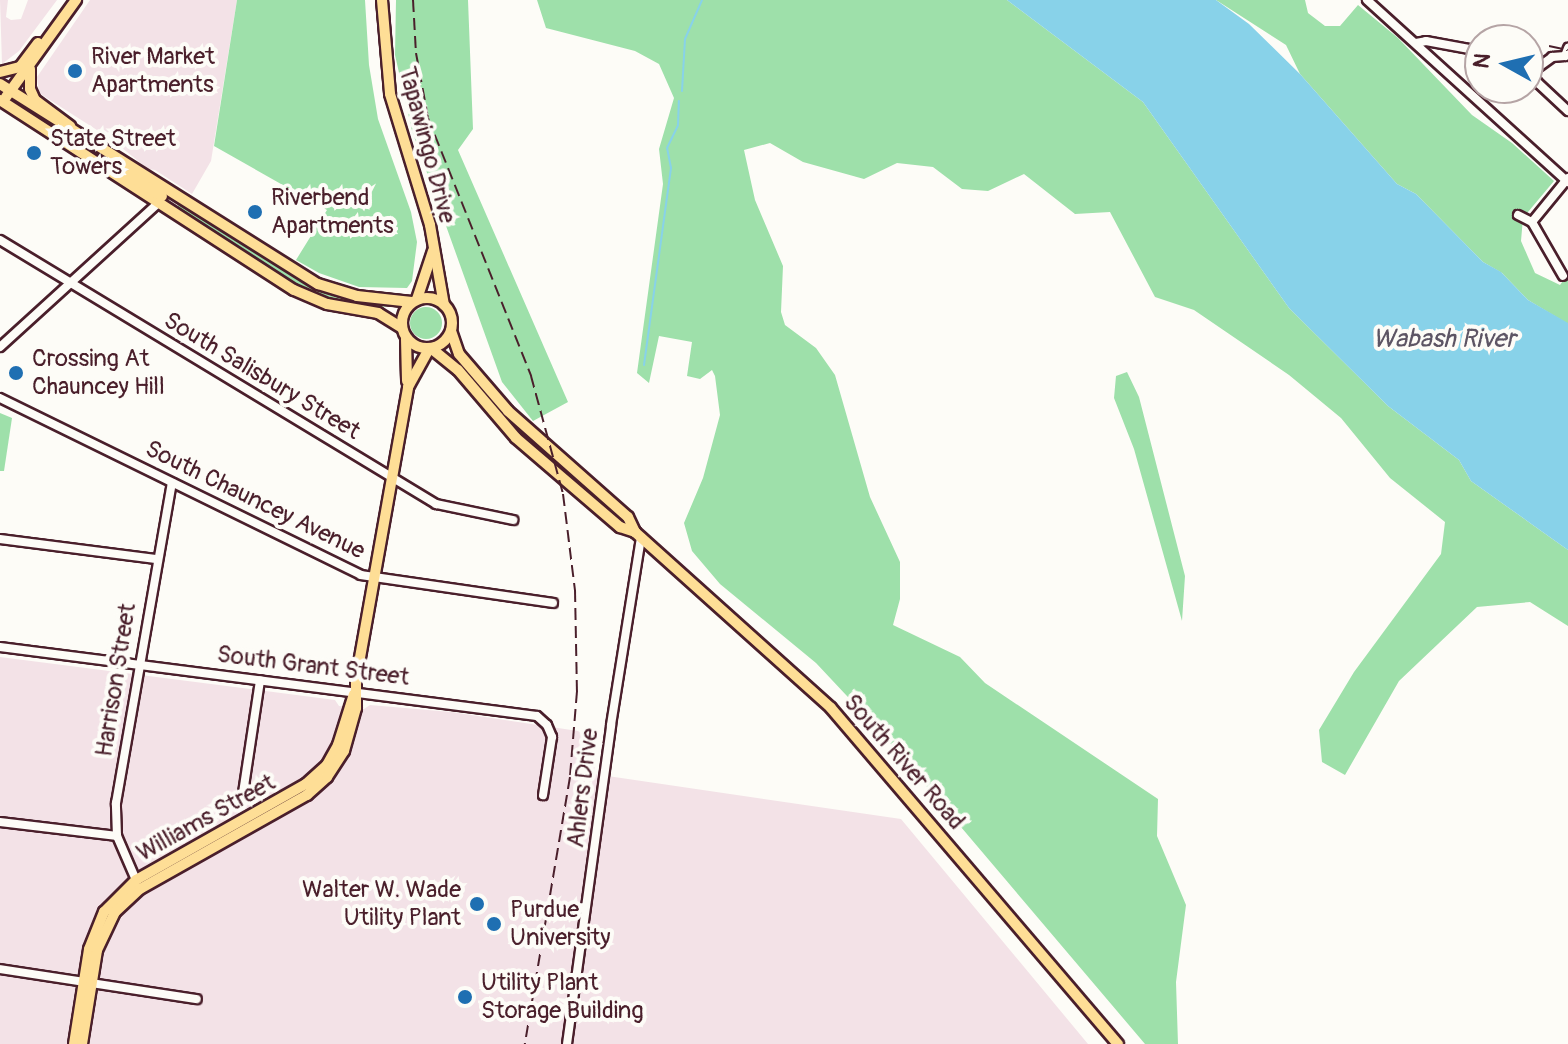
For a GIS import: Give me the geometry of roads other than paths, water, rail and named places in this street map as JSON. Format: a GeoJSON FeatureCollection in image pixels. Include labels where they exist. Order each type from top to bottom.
{"type":"FeatureCollection","features":[{"type":"Feature","properties":{"kind":"main road"},"geometry":{"type":"LineString","coordinates":[[76,0],[30,67],[1,102],[72,146],[156,206],[294,290],[327,304],[378,313],[402,328]]}},
{"type":"Feature","properties":{"kind":"main road","name":"Tapawingo Drive"},"geometry":{"type":"LineString","coordinates":[[382,0],[390,94],[426,210],[444,305]]}},
{"type":"Feature","properties":{"kind":"main road"},"geometry":{"type":"LineString","coordinates":[[0,72],[20,67],[45,34],[60,23]]}},
{"type":"Feature","properties":{"kind":"main road"},"geometry":{"type":"LineString","coordinates":[[30,67],[30,89],[35,100],[63,118],[77,134]]}},
{"type":"Feature","properties":{"kind":"main road"},"geometry":{"type":"LineString","coordinates":[[0,84],[175,197],[318,284],[357,296],[431,299],[444,305],[451,317],[451,331],[440,345],[430,349],[406,339],[402,328],[404,313],[415,300]]}},
{"type":"Feature","properties":{"kind":"main road"},"geometry":{"type":"LineString","coordinates":[[72,146],[104,161],[162,196],[175,197]]}},
{"type":"Feature","properties":{"kind":"main road","name":"Tapawingo Drive"},"geometry":{"type":"LineString","coordinates":[[415,300],[433,251]]}},
{"type":"Feature","properties":{"kind":"main road","name":"South River Road"},"geometry":{"type":"LineString","coordinates":[[451,331],[456,350],[501,404],[628,517],[638,534],[831,708],[1118,1044]]}},
{"type":"Feature","properties":{"kind":"main road","name":"Williams Street"},"geometry":{"type":"LineString","coordinates":[[88,983],[89,949],[104,912],[136,880],[306,784],[327,765],[338,745],[354,692],[408,387],[406,339]]}},
{"type":"Feature","properties":{"kind":"main road","name":"Williams Street"},"geometry":{"type":"LineString","coordinates":[[408,387],[430,349]]}},
{"type":"Feature","properties":{"kind":"main road","name":"South River Road"},"geometry":{"type":"LineString","coordinates":[[430,349],[458,370],[516,438],[620,527],[638,534]]}},
{"type":"Feature","properties":{"kind":"main road","name":"Williams Street"},"geometry":{"type":"LineString","coordinates":[[88,983],[101,936],[128,899],[307,795],[327,777],[350,736],[356,708],[354,692]]}},
{"type":"Feature","properties":{"kind":"main road"},"geometry":{"type":"LineString","coordinates":[[74,1044],[88,983]]}},
{"type":"Feature","properties":{"kind":"main road"},"geometry":{"type":"LineString","coordinates":[[82,1044],[88,983]]}},
{"type":"Feature","properties":{"kind":"street"},"geometry":{"type":"LineString","coordinates":[[1367,0],[1567,180],[1532,222]]}},
{"type":"Feature","properties":{"kind":"street"},"geometry":{"type":"LineString","coordinates":[[1416,43],[1426,41],[1464,48]]}},
{"type":"Feature","properties":{"kind":"street"},"geometry":{"type":"LineString","coordinates":[[1544,61],[1567,53]]}},
{"type":"Feature","properties":{"kind":"street"},"geometry":{"type":"LineString","coordinates":[[1544,89],[1568,111]]}},
{"type":"Feature","properties":{"kind":"street"},"geometry":{"type":"LineString","coordinates":[[0,347],[156,206]]}},
{"type":"Feature","properties":{"kind":"street"},"geometry":{"type":"LineString","coordinates":[[1518,215],[1532,222],[1563,276]]}},
{"type":"Feature","properties":{"kind":"street","name":"South Salisbury Street"},"geometry":{"type":"LineString","coordinates":[[0,240],[436,504],[513,520]]}},
{"type":"Feature","properties":{"kind":"street","name":"South Chauncey Avenue"},"geometry":{"type":"LineString","coordinates":[[0,398],[361,575],[553,603]]}},
{"type":"Feature","properties":{"kind":"street","name":"Harrison Street"},"geometry":{"type":"LineString","coordinates":[[136,880],[117,836],[116,803],[156,559],[172,483]]}},
{"type":"Feature","properties":{"kind":"street","name":"Ahlers Drive"},"geometry":{"type":"LineString","coordinates":[[567,1044],[638,534]]}},
{"type":"Feature","properties":{"kind":"street"},"geometry":{"type":"LineString","coordinates":[[0,539],[156,559]]}},
{"type":"Feature","properties":{"kind":"street","name":"South Grant Street"},"geometry":{"type":"LineString","coordinates":[[0,647],[537,716],[547,725],[552,737],[543,795]]}},
{"type":"Feature","properties":{"kind":"street"},"geometry":{"type":"LineString","coordinates":[[243,793],[260,680]]}},
{"type":"Feature","properties":{"kind":"street"},"geometry":{"type":"LineString","coordinates":[[0,822],[117,836]]}},
{"type":"Feature","properties":{"kind":"street"},"geometry":{"type":"LineString","coordinates":[[0,969],[197,999]]}},
{"type":"Feature","properties":{"kind":"water","name":"Wabash River"},"geometry":{"type":"Polygon","coordinates":[[[1007,0],[1216,0],[1249,24],[1300,74],[1397,184],[1416,194],[1483,262],[1501,272],[1528,300],[1568,323],[1568,550],[1471,481],[1459,460],[1388,406],[1289,308],[1143,102],[1007,0]]]}},
{"type":"Feature","properties":{"kind":"waterway"},"geometry":{"type":"LineString","coordinates":[[682,91],[685,39],[702,0]]}},
{"type":"Feature","properties":{"kind":"waterway"},"geometry":{"type":"LineString","coordinates":[[644,365],[671,168],[667,148],[678,125],[679,101]]}},
{"type":"Feature","properties":{"kind":"railway"},"geometry":{"type":"LineString","coordinates":[[413,0],[416,53],[428,118],[531,376],[563,494],[575,590],[577,691],[570,777],[525,1044]]}},
{"type":"Feature","properties":{"kind":"railway"},"geometry":{"type":"LineString","coordinates":[[1549,46],[1568,50]]}},
{"type":"Feature","properties":{"kind":"place","name":"River Market Apartments"},"geometry":{"type":"Point","coordinates":[75,71]}},
{"type":"Feature","properties":{"kind":"place","name":"State Street Towers"},"geometry":{"type":"Point","coordinates":[34,153]}},
{"type":"Feature","properties":{"kind":"place","name":"Riverbend Apartments"},"geometry":{"type":"Point","coordinates":[255,212]}},
{"type":"Feature","properties":{"kind":"place","name":"Crossing At Chauncey Hill"},"geometry":{"type":"Point","coordinates":[16,373]}},
{"type":"Feature","properties":{"kind":"place","name":"Walter W. Wade Utility Plant"},"geometry":{"type":"Point","coordinates":[477,904]}},
{"type":"Feature","properties":{"kind":"place","name":"Purdue University"},"geometry":{"type":"Point","coordinates":[494,924]}},
{"type":"Feature","properties":{"kind":"place","name":"Utility Plant Storage Building"},"geometry":{"type":"Point","coordinates":[465,997]}}]}
